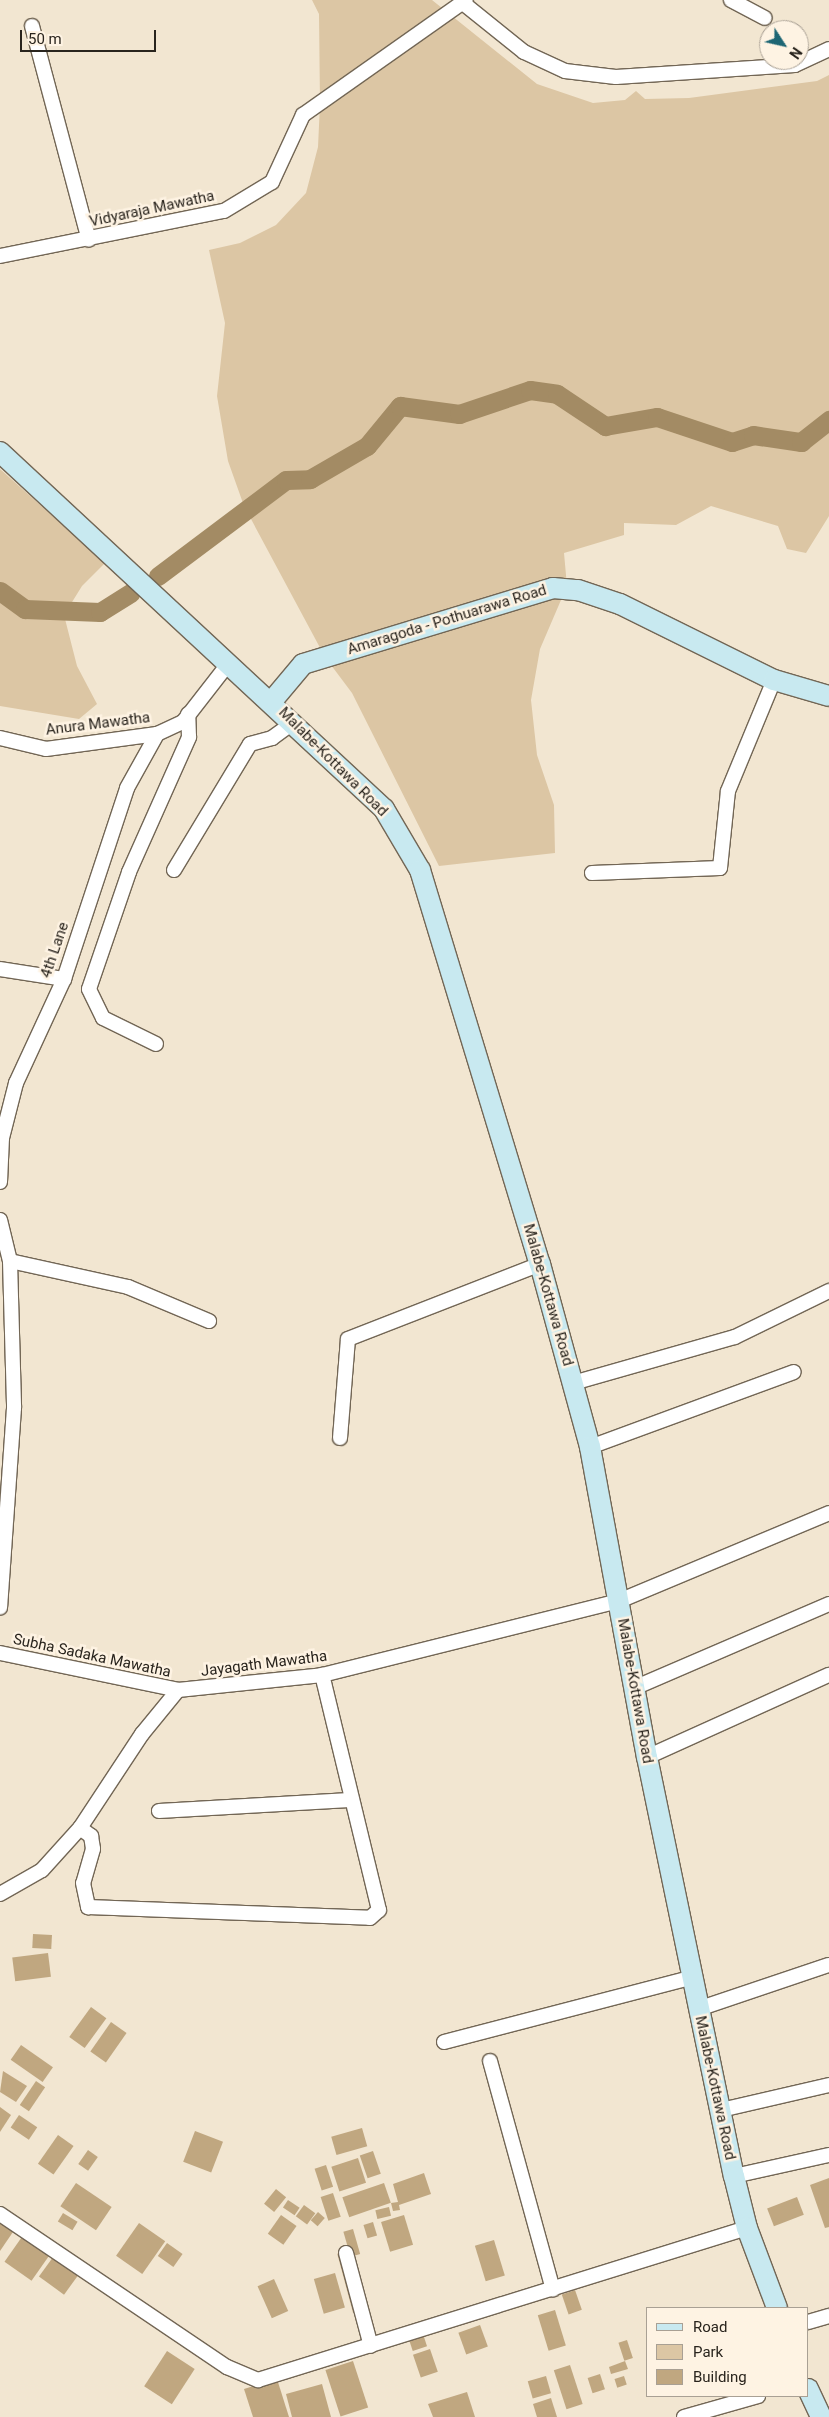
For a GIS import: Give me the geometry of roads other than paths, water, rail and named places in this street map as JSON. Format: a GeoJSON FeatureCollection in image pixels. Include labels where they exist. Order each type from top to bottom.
{"type":"FeatureCollection","features":[{"type":"Feature","properties":{"kind":"main road","name":"Malabe-Kottawa Road"},"geometry":{"type":"LineString","coordinates":[[0,452],[272,701],[384,809],[420,870],[540,1264],[590,1447],[647,1757],[734,2176],[747,2228],[777,2307]]}},
{"type":"Feature","properties":{"kind":"main road","name":"Amaragoda - Pothuarawa Road"},"geometry":{"type":"LineString","coordinates":[[272,701],[302,664],[553,588],[578,590],[620,604],[774,680],[829,696]]}},
{"type":"Feature","properties":{"kind":"main road"},"geometry":{"type":"LineString","coordinates":[[809,2391],[821,2417]]}},
{"type":"Feature","properties":{"kind":"street"},"geometry":{"type":"LineString","coordinates":[[731,0],[764,18]]}},
{"type":"Feature","properties":{"kind":"street"},"geometry":{"type":"LineString","coordinates":[[465,2],[524,52],[565,71],[616,77],[795,65],[829,48]]}},
{"type":"Feature","properties":{"kind":"street","name":"Vidyaraja Mawatha"},"geometry":{"type":"LineString","coordinates":[[0,256],[89,240],[224,211],[272,182],[303,115],[465,2]]}},
{"type":"Feature","properties":{"kind":"street"},"geometry":{"type":"LineString","coordinates":[[32,26],[89,240]]}},
{"type":"Feature","properties":{"kind":"street","name":"Anura Mawatha"},"geometry":{"type":"LineString","coordinates":[[0,738],[46,749],[157,734],[183,722],[229,663]]}},
{"type":"Feature","properties":{"kind":"street"},"geometry":{"type":"LineString","coordinates":[[592,873],[720,868],[728,791],[774,680]]}},
{"type":"Feature","properties":{"kind":"street"},"geometry":{"type":"LineString","coordinates":[[156,1044],[103,1018],[89,989],[129,872],[189,737],[188,714]]}},
{"type":"Feature","properties":{"kind":"street"},"geometry":{"type":"LineString","coordinates":[[174,870],[250,744],[272,738],[294,722]]}},
{"type":"Feature","properties":{"kind":"street","name":"4th Lane"},"geometry":{"type":"LineString","coordinates":[[0,1182],[2,1138],[16,1083],[64,979],[127,788],[157,734]]}},
{"type":"Feature","properties":{"kind":"street"},"geometry":{"type":"LineString","coordinates":[[0,969],[64,979]]}},
{"type":"Feature","properties":{"kind":"street"},"geometry":{"type":"LineString","coordinates":[[0,1220],[10,1261],[14,1317],[7,1409],[0,1608]]}},
{"type":"Feature","properties":{"kind":"street"},"geometry":{"type":"LineString","coordinates":[[10,1261],[128,1287],[209,1321]]}},
{"type":"Feature","properties":{"kind":"street"},"geometry":{"type":"LineString","coordinates":[[340,1438],[348,1339],[540,1264]]}},
{"type":"Feature","properties":{"kind":"street"},"geometry":{"type":"LineString","coordinates":[[573,1383],[735,1337],[829,1291]]}},
{"type":"Feature","properties":{"kind":"street"},"geometry":{"type":"LineString","coordinates":[[0,1312],[14,1317]]}},
{"type":"Feature","properties":{"kind":"street"},"geometry":{"type":"LineString","coordinates":[[590,1447],[794,1372]]}},
{"type":"Feature","properties":{"kind":"street","name":"Jayagath Mawatha"},"geometry":{"type":"LineString","coordinates":[[178,1690],[322,1675],[619,1600],[829,1513]]}},
{"type":"Feature","properties":{"kind":"street"},"geometry":{"type":"LineString","coordinates":[[634,1688],[829,1604]]}},
{"type":"Feature","properties":{"kind":"street","name":"Subha Sadaka Mawatha"},"geometry":{"type":"LineString","coordinates":[[0,1654],[178,1690]]}},
{"type":"Feature","properties":{"kind":"street"},"geometry":{"type":"LineString","coordinates":[[80,1828],[91,1836],[93,1849],[83,1883],[88,1907],[370,1918],[379,1910],[350,1800],[322,1675]]}},
{"type":"Feature","properties":{"kind":"street"},"geometry":{"type":"LineString","coordinates":[[647,1757],[829,1675]]}},
{"type":"Feature","properties":{"kind":"street"},"geometry":{"type":"LineString","coordinates":[[0,1894],[42,1870],[80,1828],[142,1734],[178,1690]]}},
{"type":"Feature","properties":{"kind":"street"},"geometry":{"type":"LineString","coordinates":[[159,1812],[350,1800]]}},
{"type":"Feature","properties":{"kind":"street"},"geometry":{"type":"LineString","coordinates":[[698,2009],[829,1965]]}},
{"type":"Feature","properties":{"kind":"street"},"geometry":{"type":"LineString","coordinates":[[444,2042],[694,1977]]}},
{"type":"Feature","properties":{"kind":"street"},"geometry":{"type":"LineString","coordinates":[[490,2061],[553,2289]]}},
{"type":"Feature","properties":{"kind":"street"},"geometry":{"type":"LineString","coordinates":[[721,2110],[829,2085]]}},
{"type":"Feature","properties":{"kind":"street"},"geometry":{"type":"LineString","coordinates":[[734,2176],[829,2154]]}},
{"type":"Feature","properties":{"kind":"street"},"geometry":{"type":"LineString","coordinates":[[0,2214],[227,2367],[258,2380],[747,2228]]}},
{"type":"Feature","properties":{"kind":"street"},"geometry":{"type":"LineString","coordinates":[[346,2253],[371,2346]]}},
{"type":"Feature","properties":{"kind":"street"},"geometry":{"type":"LineString","coordinates":[[809,2322],[829,2316]]}},
{"type":"Feature","properties":{"kind":"street"},"geometry":{"type":"LineString","coordinates":[[684,2417],[754,2397]]}},
{"type":"Feature","properties":{"kind":"waterway"},"geometry":{"type":"LineString","coordinates":[[158,576],[286,480],[310,479],[367,446],[400,406],[459,414],[530,390],[557,394],[605,426],[657,417],[732,442],[753,435],[801,442],[829,420]]}},
{"type":"Feature","properties":{"kind":"waterway"},"geometry":{"type":"LineString","coordinates":[[0,591],[25,609],[100,612],[130,593]]}}]}
